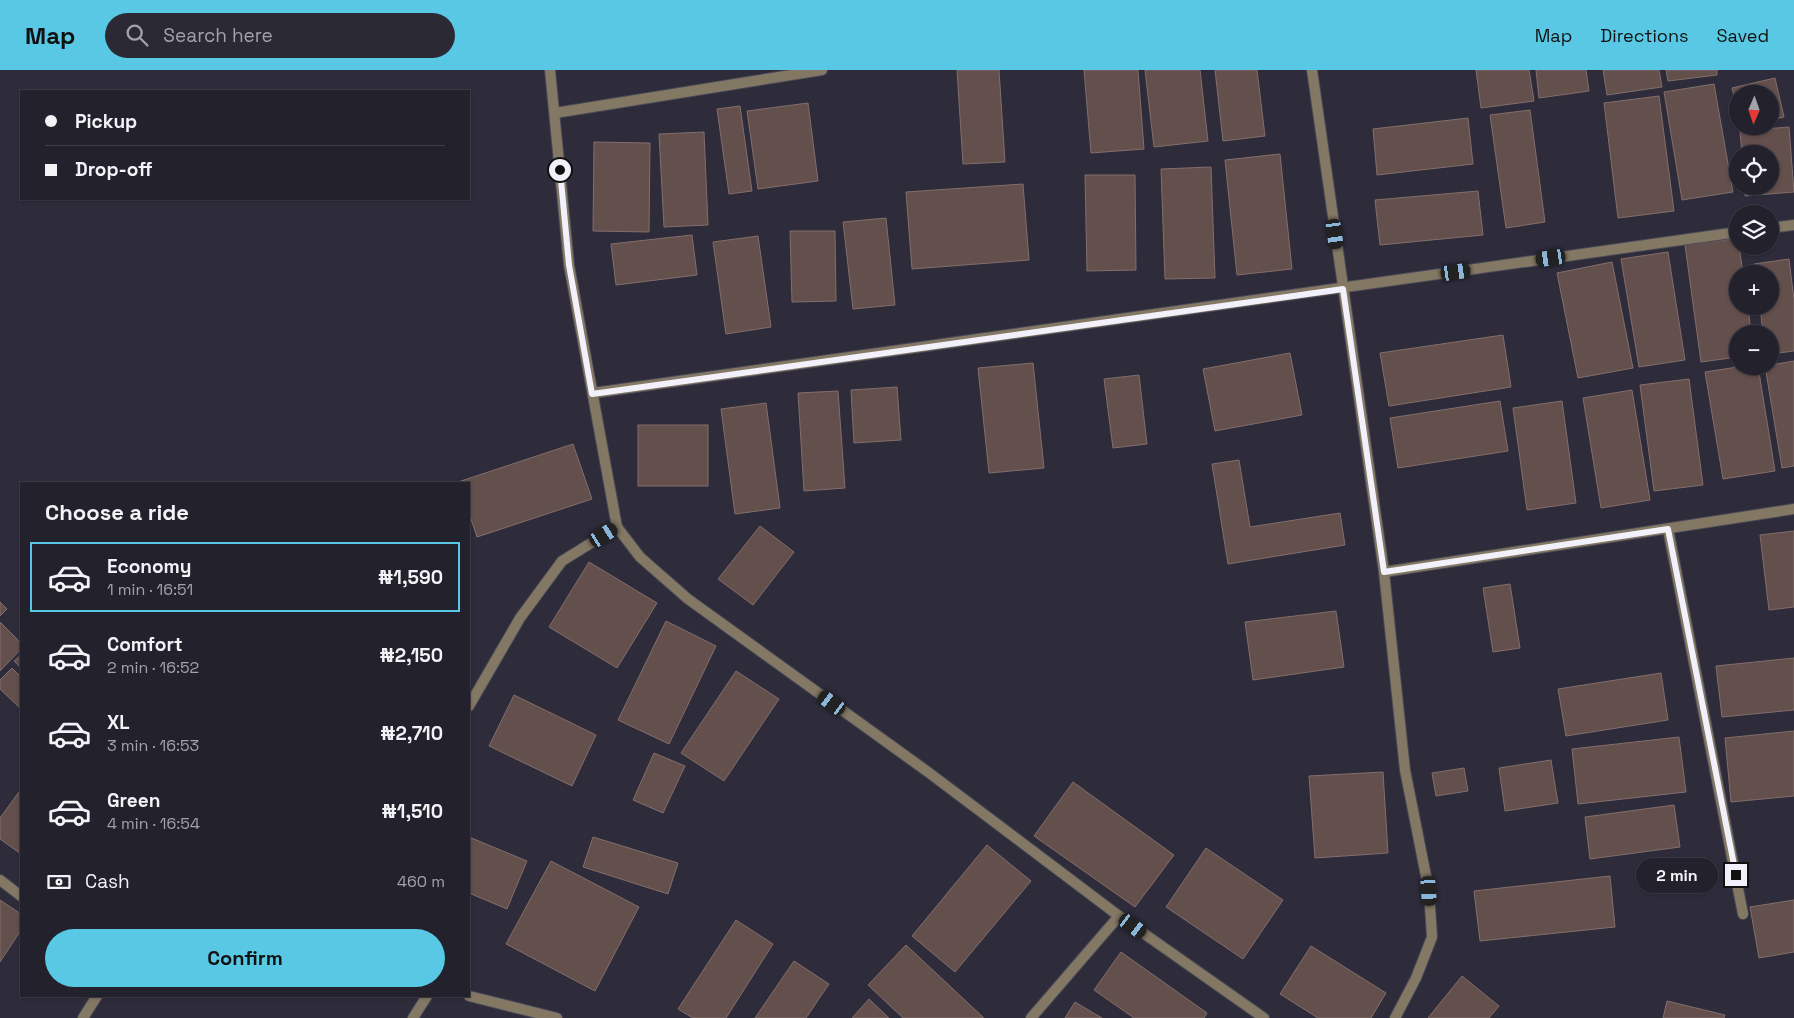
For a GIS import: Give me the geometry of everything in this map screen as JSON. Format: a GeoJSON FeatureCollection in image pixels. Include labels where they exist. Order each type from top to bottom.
{"type":"FeatureCollection","features":[{"type":"Feature","properties":{"kind":"street"},"geometry":{"type":"LineString","coordinates":[[550,70],[569,265],[617,527],[640,557],[688,599],[928,772],[1119,916],[1264,1018]]}},
{"type":"Feature","properties":{"kind":"street"},"geometry":{"type":"LineString","coordinates":[[555,113],[822,70]]}},
{"type":"Feature","properties":{"kind":"street"},"geometry":{"type":"LineString","coordinates":[[1312,70],[1384,572],[1405,770],[1429,891],[1432,937],[1416,978],[1395,1018]]}},
{"type":"Feature","properties":{"kind":"street"},"geometry":{"type":"LineString","coordinates":[[1779,227],[1794,225]]}},
{"type":"Feature","properties":{"kind":"street"},"geometry":{"type":"LineString","coordinates":[[592,394],[1729,233]]}},
{"type":"Feature","properties":{"kind":"street"},"geometry":{"type":"LineString","coordinates":[[1384,572],[1794,509]]}},
{"type":"Feature","properties":{"kind":"street"},"geometry":{"type":"LineString","coordinates":[[470,704],[520,618],[562,561],[617,527]]}},
{"type":"Feature","properties":{"kind":"street"},"geometry":{"type":"LineString","coordinates":[[1668,529],[1743,914]]}},
{"type":"Feature","properties":{"kind":"street"},"geometry":{"type":"LineString","coordinates":[[0,880],[20,895]]}},
{"type":"Feature","properties":{"kind":"street"},"geometry":{"type":"LineString","coordinates":[[1031,1018],[1119,916]]}},
{"type":"Feature","properties":{"kind":"street"},"geometry":{"type":"LineString","coordinates":[[470,996],[557,1018]]}},
{"type":"Feature","properties":{"kind":"street"},"geometry":{"type":"LineString","coordinates":[[83,1018],[96,997]]}},
{"type":"Feature","properties":{"kind":"street"},"geometry":{"type":"LineString","coordinates":[[414,1018],[426,997]]}},
{"type":"Feature","properties":{"kind":"building"},"geometry":{"type":"Polygon","coordinates":[[[957,70],[999,70],[1005,162],[963,164],[957,70]]]}},
{"type":"Feature","properties":{"kind":"building"},"geometry":{"type":"Polygon","coordinates":[[[1084,70],[1138,70],[1144,149],[1091,153],[1084,70]]]}},
{"type":"Feature","properties":{"kind":"building"},"geometry":{"type":"Polygon","coordinates":[[[1145,70],[1200,70],[1208,141],[1154,147],[1145,70]]]}},
{"type":"Feature","properties":{"kind":"building"},"geometry":{"type":"Polygon","coordinates":[[[1215,70],[1257,70],[1265,136],[1223,141],[1215,70]]]}},
{"type":"Feature","properties":{"kind":"building"},"geometry":{"type":"Polygon","coordinates":[[[1476,70],[1529,70],[1534,101],[1481,108],[1476,70]]]}},
{"type":"Feature","properties":{"kind":"building"},"geometry":{"type":"Polygon","coordinates":[[[1536,70],[1586,70],[1589,91],[1539,98],[1536,70]]]}},
{"type":"Feature","properties":{"kind":"building"},"geometry":{"type":"Polygon","coordinates":[[[1603,70],[1659,70],[1662,87],[1607,95],[1603,70]]]}},
{"type":"Feature","properties":{"kind":"building"},"geometry":{"type":"Polygon","coordinates":[[[1666,70],[1717,70],[1717,75],[1668,81],[1666,70]]]}},
{"type":"Feature","properties":{"kind":"building"},"geometry":{"type":"Polygon","coordinates":[[[1775,78],[1777,85],[1745,85],[1775,78]]]}},
{"type":"Feature","properties":{"kind":"building"},"geometry":{"type":"Polygon","coordinates":[[[1714,84],[1729,169],[1729,193],[1682,200],[1664,92],[1714,84]]]}},
{"type":"Feature","properties":{"kind":"building"},"geometry":{"type":"Polygon","coordinates":[[[1779,95],[1784,117],[1779,118],[1779,95]]]}},
{"type":"Feature","properties":{"kind":"building"},"geometry":{"type":"Polygon","coordinates":[[[1659,96],[1674,211],[1618,218],[1604,103],[1659,96]]]}},
{"type":"Feature","properties":{"kind":"building"},"geometry":{"type":"Polygon","coordinates":[[[808,103],[818,181],[758,189],[747,111],[808,103]]]}},
{"type":"Feature","properties":{"kind":"building"},"geometry":{"type":"Polygon","coordinates":[[[740,106],[752,191],[729,194],[717,109],[740,106]]]}},
{"type":"Feature","properties":{"kind":"building"},"geometry":{"type":"Polygon","coordinates":[[[1530,110],[1545,222],[1506,228],[1490,115],[1530,110]]]}},
{"type":"Feature","properties":{"kind":"building"},"geometry":{"type":"Polygon","coordinates":[[[1468,118],[1473,164],[1377,175],[1373,129],[1468,118]]]}},
{"type":"Feature","properties":{"kind":"building"},"geometry":{"type":"Polygon","coordinates":[[[1789,127],[1794,192],[1779,193],[1779,145],[1741,145],[1740,135],[1779,135],[1779,128],[1789,127]]]}},
{"type":"Feature","properties":{"kind":"building"},"geometry":{"type":"Polygon","coordinates":[[[704,132],[708,225],[664,227],[659,134],[704,132]]]}},
{"type":"Feature","properties":{"kind":"building"},"geometry":{"type":"Polygon","coordinates":[[[594,142],[650,143],[649,232],[593,231],[594,142]]]}},
{"type":"Feature","properties":{"kind":"building"},"geometry":{"type":"Polygon","coordinates":[[[1280,154],[1292,269],[1237,275],[1225,160],[1280,154]]]}},
{"type":"Feature","properties":{"kind":"building"},"geometry":{"type":"Polygon","coordinates":[[[1211,167],[1215,278],[1165,279],[1161,169],[1211,167]]]}},
{"type":"Feature","properties":{"kind":"building"},"geometry":{"type":"Polygon","coordinates":[[[1085,175],[1135,175],[1136,270],[1087,271],[1085,175]]]}},
{"type":"Feature","properties":{"kind":"building"},"geometry":{"type":"Polygon","coordinates":[[[1023,184],[1029,260],[912,269],[906,192],[1023,184]]]}},
{"type":"Feature","properties":{"kind":"building"},"geometry":{"type":"Polygon","coordinates":[[[1478,191],[1483,235],[1380,245],[1375,200],[1478,191]]]}},
{"type":"Feature","properties":{"kind":"building"},"geometry":{"type":"Polygon","coordinates":[[[886,218],[895,305],[853,309],[843,222],[886,218]]]}},
{"type":"Feature","properties":{"kind":"building"},"geometry":{"type":"Polygon","coordinates":[[[790,231],[835,231],[836,301],[792,302],[790,231]]]}},
{"type":"Feature","properties":{"kind":"building"},"geometry":{"type":"Polygon","coordinates":[[[692,235],[697,275],[616,285],[611,244],[692,235]]]}},
{"type":"Feature","properties":{"kind":"building"},"geometry":{"type":"Polygon","coordinates":[[[758,236],[771,327],[726,334],[713,242],[758,236]]]}},
{"type":"Feature","properties":{"kind":"building"},"geometry":{"type":"Polygon","coordinates":[[[1729,239],[1729,255],[1740,255],[1742,265],[1729,265],[1729,315],[1749,315],[1750,325],[1729,325],[1729,358],[1701,362],[1685,245],[1729,239]]]}},
{"type":"Feature","properties":{"kind":"building"},"geometry":{"type":"Polygon","coordinates":[[[1668,252],[1685,360],[1639,367],[1621,259],[1668,252]]]}},
{"type":"Feature","properties":{"kind":"building"},"geometry":{"type":"Polygon","coordinates":[[[1789,259],[1794,300],[1794,351],[1779,353],[1779,325],[1762,325],[1761,315],[1779,315],[1779,265],[1754,264],[1789,259]]]}},
{"type":"Feature","properties":{"kind":"building"},"geometry":{"type":"Polygon","coordinates":[[[1612,262],[1633,368],[1578,378],[1557,273],[1612,262]]]}},
{"type":"Feature","properties":{"kind":"building"},"geometry":{"type":"Polygon","coordinates":[[[1503,335],[1511,387],[1389,406],[1380,353],[1503,335]]]}},
{"type":"Feature","properties":{"kind":"building"},"geometry":{"type":"Polygon","coordinates":[[[1290,353],[1302,415],[1215,431],[1203,369],[1290,353]]]}},
{"type":"Feature","properties":{"kind":"building"},"geometry":{"type":"Polygon","coordinates":[[[1794,361],[1794,466],[1782,468],[1766,375],[1779,375],[1779,364],[1794,361]]]}},
{"type":"Feature","properties":{"kind":"building"},"geometry":{"type":"Polygon","coordinates":[[[1033,363],[1044,468],[989,473],[978,368],[1033,363]]]}},
{"type":"Feature","properties":{"kind":"building"},"geometry":{"type":"Polygon","coordinates":[[[1729,368],[1729,375],[1759,375],[1775,471],[1723,479],[1705,372],[1729,368]]]}},
{"type":"Feature","properties":{"kind":"building"},"geometry":{"type":"Polygon","coordinates":[[[1139,375],[1147,444],[1113,448],[1104,379],[1139,375]]]}},
{"type":"Feature","properties":{"kind":"building"},"geometry":{"type":"Polygon","coordinates":[[[1689,379],[1703,485],[1654,491],[1640,385],[1689,379]]]}},
{"type":"Feature","properties":{"kind":"building"},"geometry":{"type":"Polygon","coordinates":[[[897,387],[901,440],[854,443],[851,390],[897,387]]]}},
{"type":"Feature","properties":{"kind":"building"},"geometry":{"type":"Polygon","coordinates":[[[1632,390],[1650,500],[1601,508],[1583,398],[1632,390]]]}},
{"type":"Feature","properties":{"kind":"building"},"geometry":{"type":"Polygon","coordinates":[[[838,391],[845,488],[804,491],[798,393],[838,391]]]}},
{"type":"Feature","properties":{"kind":"building"},"geometry":{"type":"Polygon","coordinates":[[[1500,401],[1508,451],[1398,468],[1390,418],[1500,401]]]}},
{"type":"Feature","properties":{"kind":"building"},"geometry":{"type":"Polygon","coordinates":[[[1562,401],[1576,503],[1527,510],[1513,408],[1562,401]]]}},
{"type":"Feature","properties":{"kind":"building"},"geometry":{"type":"Polygon","coordinates":[[[766,403],[780,508],[735,514],[721,409],[766,403]]]}},
{"type":"Feature","properties":{"kind":"building"},"geometry":{"type":"Polygon","coordinates":[[[638,425],[708,425],[708,486],[638,486],[638,425]]]}},
{"type":"Feature","properties":{"kind":"building"},"geometry":{"type":"Polygon","coordinates":[[[573,444],[592,499],[477,537],[470,516],[470,482],[458,482],[573,444]]]}},
{"type":"Feature","properties":{"kind":"building"},"geometry":{"type":"Polygon","coordinates":[[[1239,460],[1250,527],[1340,513],[1345,545],[1228,564],[1212,464],[1239,460]]]}},
{"type":"Feature","properties":{"kind":"building"},"geometry":{"type":"Polygon","coordinates":[[[760,526],[794,552],[753,605],[718,579],[760,526]]]}},
{"type":"Feature","properties":{"kind":"building"},"geometry":{"type":"Polygon","coordinates":[[[1794,531],[1794,607],[1769,610],[1760,535],[1794,531]]]}},
{"type":"Feature","properties":{"kind":"building"},"geometry":{"type":"Polygon","coordinates":[[[589,562],[657,603],[617,668],[549,627],[589,562]]]}},
{"type":"Feature","properties":{"kind":"building"},"geometry":{"type":"Polygon","coordinates":[[[1510,584],[1520,648],[1493,652],[1483,588],[1510,584]]]}},
{"type":"Feature","properties":{"kind":"building"},"geometry":{"type":"Polygon","coordinates":[[[0,602],[7,609],[0,616],[0,602]]]}},
{"type":"Feature","properties":{"kind":"building"},"geometry":{"type":"Polygon","coordinates":[[[1336,611],[1344,667],[1253,680],[1245,622],[1336,611]]]}},
{"type":"Feature","properties":{"kind":"building"},"geometry":{"type":"Polygon","coordinates":[[[666,621],[716,646],[669,744],[618,720],[666,621]]]}},
{"type":"Feature","properties":{"kind":"building"},"geometry":{"type":"Polygon","coordinates":[[[0,622],[20,642],[20,650],[0,671],[0,622]]]}},
{"type":"Feature","properties":{"kind":"building"},"geometry":{"type":"Polygon","coordinates":[[[20,656],[20,667],[14,661],[20,656]]]}},
{"type":"Feature","properties":{"kind":"building"},"geometry":{"type":"Polygon","coordinates":[[[1794,658],[1794,710],[1722,717],[1716,666],[1794,658]]]}},
{"type":"Feature","properties":{"kind":"building"},"geometry":{"type":"Polygon","coordinates":[[[12,668],[20,676],[20,708],[0,689],[0,680],[12,668]]]}},
{"type":"Feature","properties":{"kind":"building"},"geometry":{"type":"Polygon","coordinates":[[[736,671],[779,699],[724,781],[681,753],[736,671]]]}},
{"type":"Feature","properties":{"kind":"building"},"geometry":{"type":"Polygon","coordinates":[[[1661,673],[1668,720],[1566,736],[1558,689],[1661,673]]]}},
{"type":"Feature","properties":{"kind":"building"},"geometry":{"type":"Polygon","coordinates":[[[514,695],[596,735],[572,786],[489,746],[514,695]]]}},
{"type":"Feature","properties":{"kind":"building"},"geometry":{"type":"Polygon","coordinates":[[[1794,731],[1794,796],[1731,802],[1725,738],[1794,731]]]}},
{"type":"Feature","properties":{"kind":"building"},"geometry":{"type":"Polygon","coordinates":[[[1679,737],[1686,792],[1578,804],[1572,749],[1679,737]]]}},
{"type":"Feature","properties":{"kind":"building"},"geometry":{"type":"Polygon","coordinates":[[[654,753],[685,766],[663,813],[633,800],[654,753]]]}},
{"type":"Feature","properties":{"kind":"building"},"geometry":{"type":"Polygon","coordinates":[[[1551,760],[1558,803],[1505,811],[1499,768],[1551,760]]]}},
{"type":"Feature","properties":{"kind":"building"},"geometry":{"type":"Polygon","coordinates":[[[1464,768],[1468,791],[1436,796],[1432,773],[1464,768]]]}},
{"type":"Feature","properties":{"kind":"building"},"geometry":{"type":"Polygon","coordinates":[[[1383,772],[1388,853],[1315,858],[1309,776],[1383,772]]]}},
{"type":"Feature","properties":{"kind":"building"},"geometry":{"type":"Polygon","coordinates":[[[1073,782],[1174,855],[1135,907],[1034,836],[1073,782]]]}},
{"type":"Feature","properties":{"kind":"building"},"geometry":{"type":"Polygon","coordinates":[[[19,792],[20,853],[0,839],[0,818],[19,792]]]}},
{"type":"Feature","properties":{"kind":"building"},"geometry":{"type":"Polygon","coordinates":[[[1674,805],[1680,847],[1590,859],[1585,817],[1674,805]]]}},
{"type":"Feature","properties":{"kind":"building"},"geometry":{"type":"Polygon","coordinates":[[[470,837],[527,861],[507,909],[470,893],[470,837]]]}},
{"type":"Feature","properties":{"kind":"building"},"geometry":{"type":"Polygon","coordinates":[[[593,837],[678,863],[668,894],[583,867],[593,837]]]}},
{"type":"Feature","properties":{"kind":"building"},"geometry":{"type":"Polygon","coordinates":[[[987,845],[1031,881],[955,972],[912,936],[987,845]]]}},
{"type":"Feature","properties":{"kind":"building"},"geometry":{"type":"Polygon","coordinates":[[[1206,848],[1283,900],[1243,959],[1166,907],[1206,848]]]}},
{"type":"Feature","properties":{"kind":"building"},"geometry":{"type":"Polygon","coordinates":[[[551,861],[639,907],[595,991],[506,944],[551,861]]]}},
{"type":"Feature","properties":{"kind":"building"},"geometry":{"type":"Polygon","coordinates":[[[1610,876],[1615,927],[1480,941],[1474,891],[1610,876]]]}},
{"type":"Feature","properties":{"kind":"building"},"geometry":{"type":"Polygon","coordinates":[[[0,900],[20,913],[20,932],[0,962],[0,900]]]}},
{"type":"Feature","properties":{"kind":"building"},"geometry":{"type":"Polygon","coordinates":[[[1794,900],[1794,952],[1759,958],[1750,907],[1794,900]]]}},
{"type":"Feature","properties":{"kind":"building"},"geometry":{"type":"Polygon","coordinates":[[[736,920],[773,944],[726,1018],[693,1018],[678,1009],[736,920]]]}},
{"type":"Feature","properties":{"kind":"building"},"geometry":{"type":"Polygon","coordinates":[[[906,945],[984,1018],[903,1018],[868,985],[906,945]]]}},
{"type":"Feature","properties":{"kind":"building"},"geometry":{"type":"Polygon","coordinates":[[[1311,946],[1386,993],[1371,1018],[1318,1018],[1280,994],[1311,946]]]}},
{"type":"Feature","properties":{"kind":"building"},"geometry":{"type":"Polygon","coordinates":[[[1121,952],[1207,1013],[1204,1018],[1134,1018],[1094,990],[1121,952]]]}},
{"type":"Feature","properties":{"kind":"building"},"geometry":{"type":"Polygon","coordinates":[[[794,961],[829,984],[806,1018],[755,1018],[794,961]]]}},
{"type":"Feature","properties":{"kind":"building"},"geometry":{"type":"Polygon","coordinates":[[[1462,976],[1499,1006],[1489,1018],[1428,1018],[1462,976]]]}},
{"type":"Feature","properties":{"kind":"building"},"geometry":{"type":"Polygon","coordinates":[[[869,999],[889,1018],[852,1018],[869,999]]]}},
{"type":"Feature","properties":{"kind":"building"},"geometry":{"type":"Polygon","coordinates":[[[1667,1001],[1725,1015],[1724,1018],[1663,1018],[1667,1001]]]}},
{"type":"Feature","properties":{"kind":"building"},"geometry":{"type":"Polygon","coordinates":[[[1075,1002],[1102,1018],[1065,1018],[1075,1002]]]}},
{"type":"Feature","properties":{"kind":"route"},"geometry":{"type":"LineString","coordinates":[[560,170],[569,265],[592,394],[1343,289],[1384,572],[1668,529],[1736,875]]}}]}
